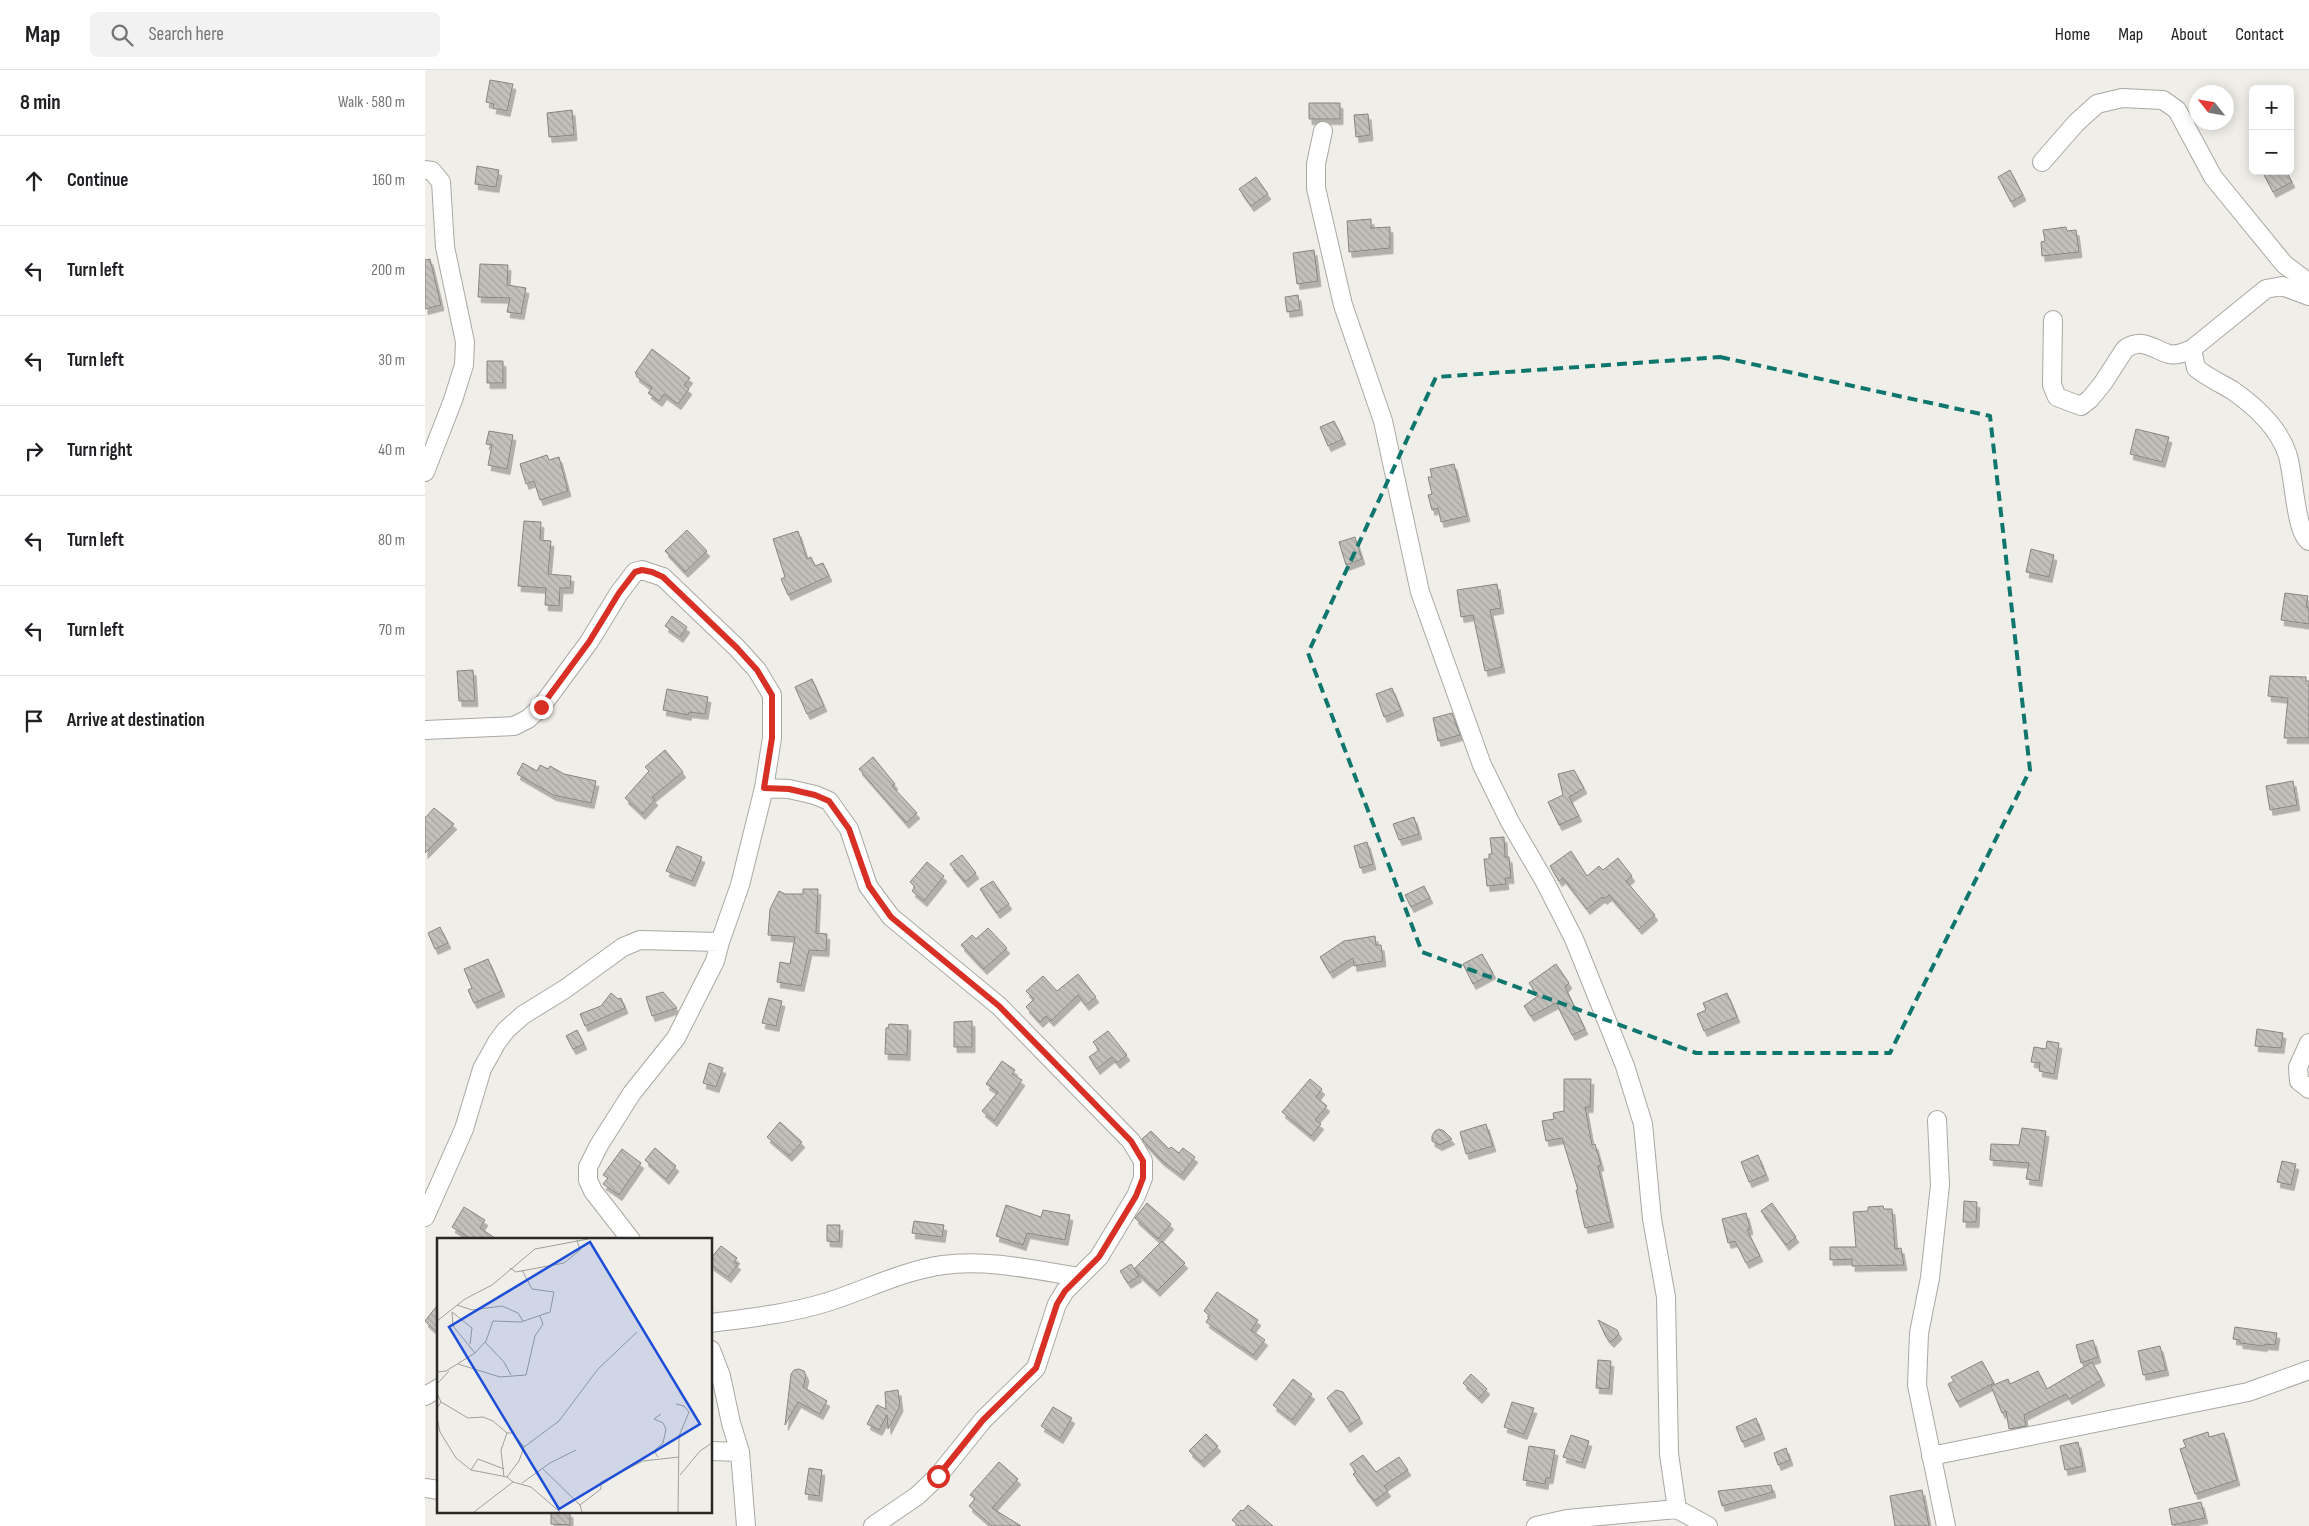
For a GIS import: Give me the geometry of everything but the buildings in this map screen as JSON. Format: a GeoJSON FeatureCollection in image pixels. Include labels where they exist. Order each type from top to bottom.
{"type":"FeatureCollection","features":[{"type":"Feature","properties":{"kind":"street"},"geometry":{"type":"LineString","coordinates":[[2042,162],[2076,122],[2097,104],[2122,98],[2163,100],[2177,110],[2213,176],[2284,264],[2309,283]]}},
{"type":"Feature","properties":{"kind":"street"},"geometry":{"type":"LineString","coordinates":[[1323,132],[1316,164],[1316,188],[1343,305],[1383,421],[1420,592],[1482,765],[1510,822],[1545,882],[1574,939],[1625,1066],[1643,1124],[1653,1219],[1666,1296],[1669,1454],[1677,1508]]}},
{"type":"Feature","properties":{"kind":"street"},"geometry":{"type":"LineString","coordinates":[[425,170],[432,172],[441,182],[445,247],[465,342],[464,365],[453,400],[425,472]]}},
{"type":"Feature","properties":{"kind":"street"},"geometry":{"type":"LineString","coordinates":[[2053,320],[2051,385],[2057,397],[2081,406],[2090,399],[2125,349],[2133,343],[2143,343],[2170,354],[2180,354],[2192,349],[2266,289],[2282,286],[2309,296]]}},
{"type":"Feature","properties":{"kind":"street"},"geometry":{"type":"LineString","coordinates":[[2192,349],[2196,368],[2239,396],[2259,412],[2278,433],[2289,461],[2300,531],[2309,541]]}},
{"type":"Feature","properties":{"kind":"street"},"geometry":{"type":"LineString","coordinates":[[425,730],[514,726],[528,719],[541,707],[589,642],[619,593],[635,572],[642,570],[663,577],[737,648],[757,670],[772,695],[772,738],[764,788],[740,885],[719,942],[715,961],[676,1038],[632,1093],[599,1145],[588,1167],[588,1180],[593,1191],[629,1238]]}},
{"type":"Feature","properties":{"kind":"street"},"geometry":{"type":"LineString","coordinates":[[764,788],[789,789],[815,795],[829,801],[849,829],[869,886],[891,917],[999,1006],[1131,1141],[1143,1161],[1143,1178],[1136,1196],[1099,1257],[1065,1291],[1057,1304],[1036,1368],[983,1420],[938,1476],[917,1496],[873,1526]]}},
{"type":"Feature","properties":{"kind":"street"},"geometry":{"type":"LineString","coordinates":[[425,1217],[464,1129],[482,1069],[506,1030],[523,1015],[565,989],[623,947],[641,940],[719,942]]}},
{"type":"Feature","properties":{"kind":"street"},"geometry":{"type":"LineString","coordinates":[[2309,1043],[2298,1067],[2299,1081],[2309,1088]]}},
{"type":"Feature","properties":{"kind":"street"},"geometry":{"type":"LineString","coordinates":[[1937,1120],[1940,1185],[1931,1278],[1919,1333],[1917,1385],[1946,1526]]}},
{"type":"Feature","properties":{"kind":"street"},"geometry":{"type":"LineString","coordinates":[[713,1323],[783,1313],[823,1304],[904,1274],[943,1266],[975,1263],[1079,1277]]}},
{"type":"Feature","properties":{"kind":"street"},"geometry":{"type":"LineString","coordinates":[[713,1355],[721,1376],[731,1423],[740,1452],[747,1526]]}},
{"type":"Feature","properties":{"kind":"street"},"geometry":{"type":"LineString","coordinates":[[1931,1456],[2249,1392],[2309,1370]]}},
{"type":"Feature","properties":{"kind":"street"},"geometry":{"type":"LineString","coordinates":[[425,1396],[437,1389]]}},
{"type":"Feature","properties":{"kind":"street"},"geometry":{"type":"LineString","coordinates":[[713,1451],[740,1452]]}},
{"type":"Feature","properties":{"kind":"street"},"geometry":{"type":"LineString","coordinates":[[1537,1526],[1567,1519],[1677,1508],[1708,1526]]}},
{"type":"Feature","properties":{"kind":"highlighted area"},"geometry":{"type":"Polygon","coordinates":[[[1720,357],[1990,416],[2030,770],[1890,1053],[1696,1053],[1422,952],[1308,653],[1436,377],[1720,357]]]}},
{"type":"Feature","properties":{"kind":"route"},"geometry":{"type":"LineString","coordinates":[[541,707],[589,642],[619,593],[635,572],[642,570],[663,577],[737,648],[757,670],[772,695],[772,738],[764,788],[789,789],[815,795],[829,801],[849,829],[869,886],[891,917],[999,1006],[1131,1141],[1143,1161],[1143,1178],[1136,1196],[1099,1257],[1065,1291],[1057,1304],[1051,1317],[1050,1329],[1043,1352],[1036,1368],[1011,1390],[983,1420],[938,1476]]}}]}
